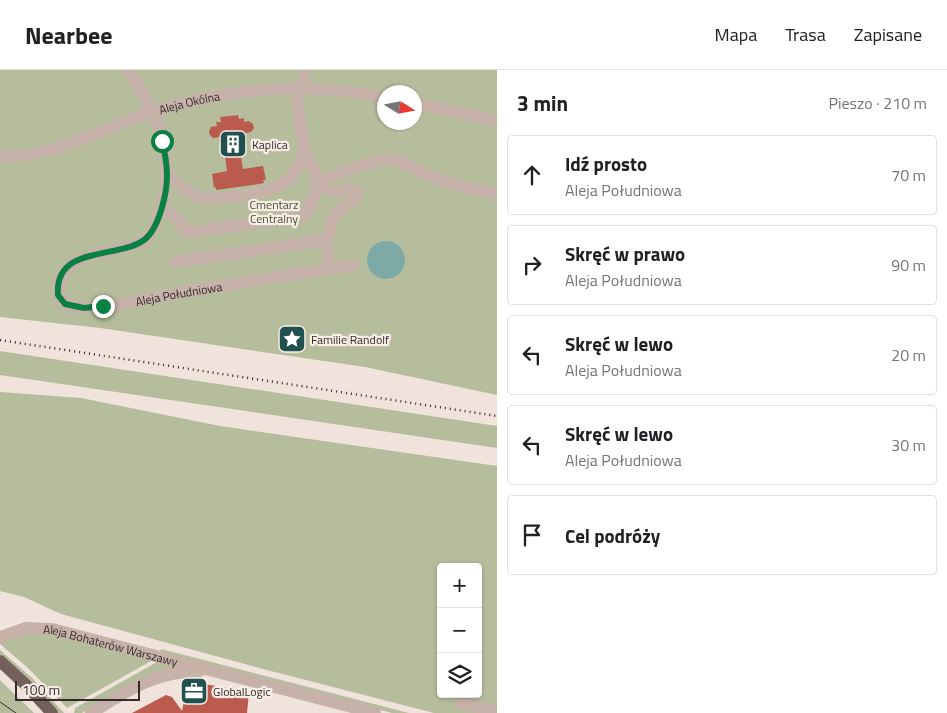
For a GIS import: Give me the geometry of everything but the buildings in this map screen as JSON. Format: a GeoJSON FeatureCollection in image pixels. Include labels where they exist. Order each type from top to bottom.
{"type":"FeatureCollection","features":[{"type":"Feature","properties":{"kind":"main road"},"geometry":{"type":"LineString","coordinates":[[0,661],[52,713]]}},
{"type":"Feature","properties":{"kind":"street","name":"Aleja Południowa"},"geometry":{"type":"LineString","coordinates":[[128,70],[153,112],[162,141],[167,171],[167,183],[162,204],[152,232],[140,242],[82,258],[67,268],[58,286],[58,295],[62,302],[74,306],[96,307],[330,269]]}},
{"type":"Feature","properties":{"kind":"street"},"geometry":{"type":"LineString","coordinates":[[162,204],[184,228],[193,232],[302,216],[307,210],[317,182],[316,174],[305,150],[299,90],[306,70]]}},
{"type":"Feature","properties":{"kind":"street","name":"Aleja Okólna"},"geometry":{"type":"LineString","coordinates":[[0,156],[36,154],[153,112],[225,95],[299,90],[339,91],[377,96]]}},
{"type":"Feature","properties":{"kind":"street"},"geometry":{"type":"LineString","coordinates":[[422,105],[497,121]]}},
{"type":"Feature","properties":{"kind":"street"},"geometry":{"type":"LineString","coordinates":[[167,171],[190,193],[200,198],[218,199],[276,188],[286,182],[294,172],[305,150]]}},
{"type":"Feature","properties":{"kind":"street"},"geometry":{"type":"LineString","coordinates":[[317,182],[377,160],[389,159],[412,166],[421,172],[459,186],[484,190],[497,195]]}},
{"type":"Feature","properties":{"kind":"street"},"geometry":{"type":"LineString","coordinates":[[317,182],[331,192],[357,191],[358,194],[355,200],[345,205],[333,217],[326,240],[330,269],[354,265]]}},
{"type":"Feature","properties":{"kind":"street"},"geometry":{"type":"LineString","coordinates":[[175,262],[326,240]]}},
{"type":"Feature","properties":{"kind":"street","name":"Aleja Bohaterów Warszawy"},"geometry":{"type":"LineString","coordinates":[[0,637],[22,628],[45,628],[375,713]]}},
{"type":"Feature","properties":{"kind":"street","name":"Aleja Bohaterów Warszawy"},"geometry":{"type":"LineString","coordinates":[[90,713],[131,689],[155,678],[190,671],[220,673]]}},
{"type":"Feature","properties":{"kind":"street"},"geometry":{"type":"LineString","coordinates":[[33,693],[44,713]]}},
{"type":"Feature","properties":{"kind":"street"},"geometry":{"type":"LineString","coordinates":[[461,704],[497,712]]}},
{"type":"Feature","properties":{"kind":"green space","name":"Cmentarz Centralny"},"geometry":{"type":"Polygon","coordinates":[[[0,70],[497,70],[497,395],[365,367],[100,328],[0,317],[0,70]]]}},
{"type":"Feature","properties":{"kind":"green space"},"geometry":{"type":"Polygon","coordinates":[[[0,351],[497,426],[497,448],[0,375],[0,351]]]}},
{"type":"Feature","properties":{"kind":"green space"},"geometry":{"type":"Polygon","coordinates":[[[0,392],[81,398],[220,426],[497,466],[497,713],[434,713],[61,614],[24,597],[0,591],[0,392]]]}},
{"type":"Feature","properties":{"kind":"green space"},"geometry":{"type":"Polygon","coordinates":[[[41,631],[153,660],[67,708],[27,667],[0,644],[0,641],[41,631]]]}},
{"type":"Feature","properties":{"kind":"green space"},"geometry":{"type":"Polygon","coordinates":[[[161,649],[409,713],[392,713],[160,652],[161,649]]]}},
{"type":"Feature","properties":{"kind":"green space"},"geometry":{"type":"Polygon","coordinates":[[[0,650],[32,678],[64,713],[58,713],[0,654],[0,650]]]}},
{"type":"Feature","properties":{"kind":"green space"},"geometry":{"type":"Polygon","coordinates":[[[157,662],[184,665],[131,685],[82,713],[74,713],[75,708],[157,662]]]}},
{"type":"Feature","properties":{"kind":"green space"},"geometry":{"type":"Polygon","coordinates":[[[0,680],[34,713],[0,713],[0,680]]]}},
{"type":"Feature","properties":{"kind":"water"},"geometry":{"type":"Polygon","coordinates":[[[386,241],[399,247],[405,260],[399,273],[386,279],[373,273],[367,260],[373,247],[386,241]]]}},
{"type":"Feature","properties":{"kind":"tram line"},"geometry":{"type":"LineString","coordinates":[[0,702],[16,713]]}},
{"type":"Feature","properties":{"kind":"railway"},"geometry":{"type":"LineString","coordinates":[[0,340],[497,416]]}},
{"type":"Feature","properties":{"kind":"place","name":"Kaplica"},"geometry":{"type":"Point","coordinates":[233,144]}},
{"type":"Feature","properties":{"kind":"place","name":"Familie Randolf"},"geometry":{"type":"Point","coordinates":[292,339]}},
{"type":"Feature","properties":{"kind":"place","name":"GlobalLogic"},"geometry":{"type":"Point","coordinates":[194,691]}},
{"type":"Feature","properties":{"kind":"route"},"geometry":{"type":"LineString","coordinates":[[103,306],[84,308],[65,304],[58,295],[58,286],[67,268],[77,260],[136,244],[152,232],[167,183],[167,164],[162,141]]}}]}
